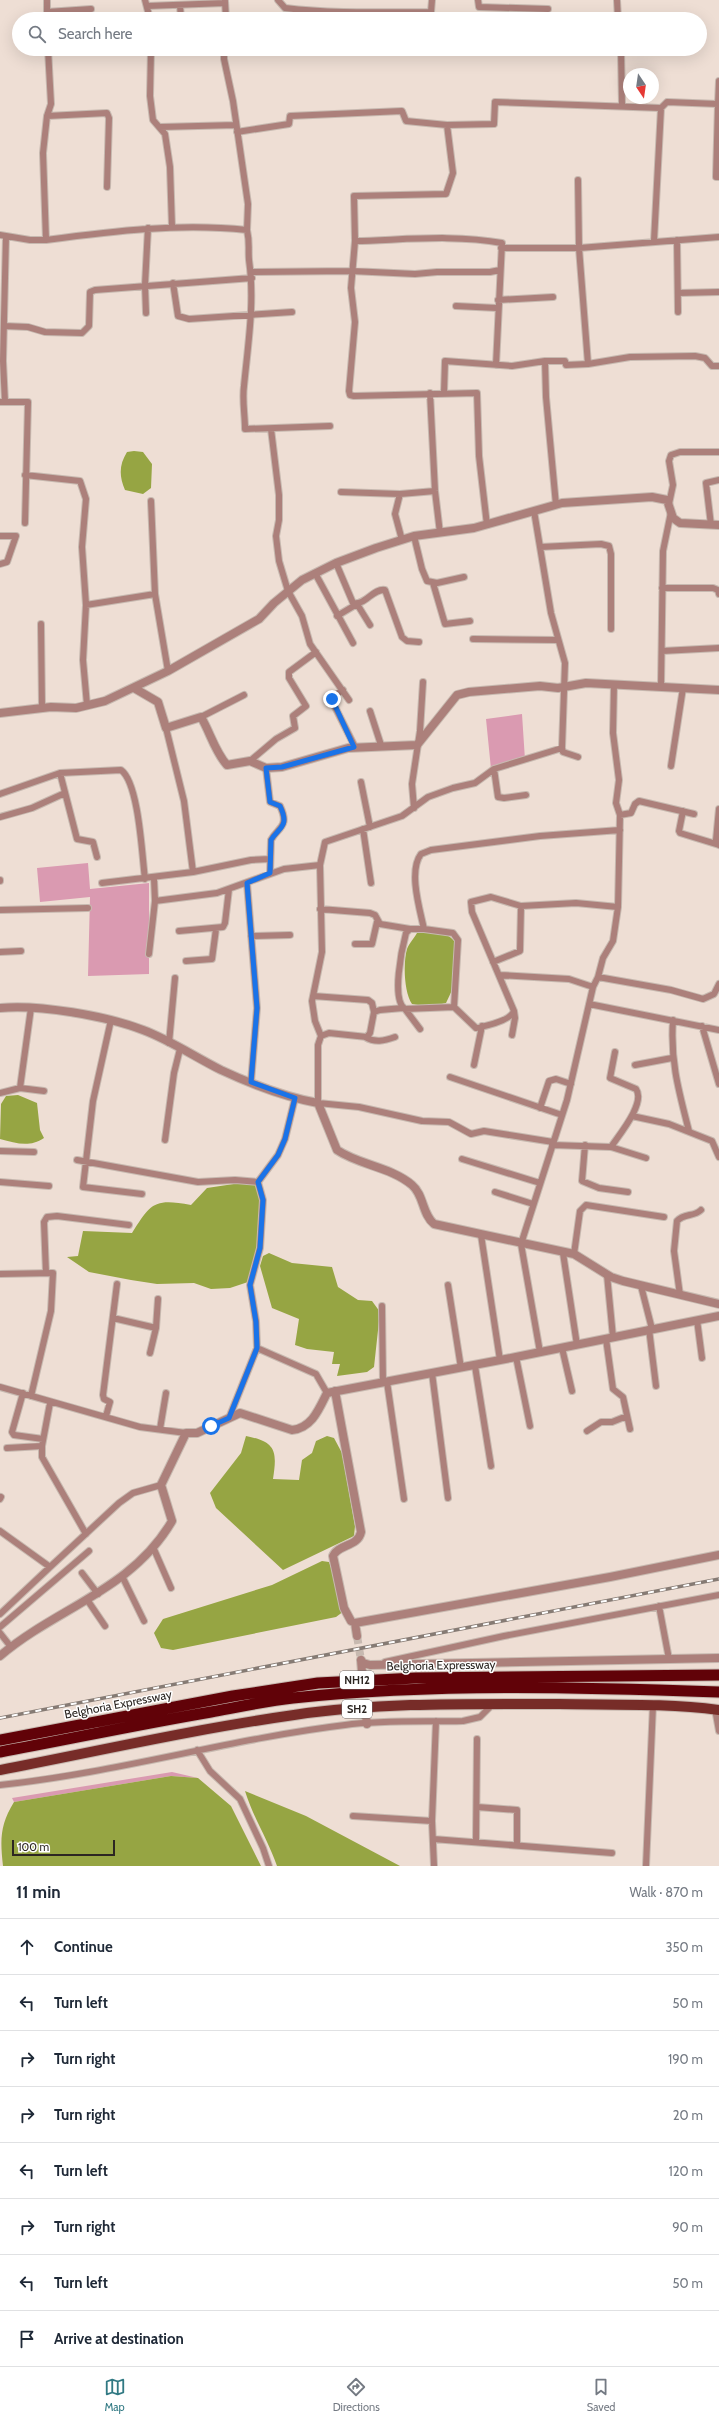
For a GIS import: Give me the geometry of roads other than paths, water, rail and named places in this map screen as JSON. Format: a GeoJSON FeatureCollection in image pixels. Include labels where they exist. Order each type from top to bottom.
{"type":"FeatureCollection","features":[{"type":"Feature","properties":{"kind":"highway","name":"Belghoria Expressway"},"geometry":{"type":"LineString","coordinates":[[0,1740],[233,1696],[318,1683],[416,1678],[719,1675]]}},
{"type":"Feature","properties":{"kind":"highway","name":"Belghoria Expressway"},"geometry":{"type":"LineString","coordinates":[[0,1752],[238,1707],[292,1698],[351,1693],[398,1690],[501,1689],[719,1692]]}},
{"type":"Feature","properties":{"kind":"main road","name":"SH2"},"geometry":{"type":"LineString","coordinates":[[0,1770],[294,1715],[388,1707],[493,1704],[653,1705],[717,1709]]}},
{"type":"Feature","properties":{"kind":"street"},"geometry":{"type":"LineString","coordinates":[[47,0],[47,12],[91,9]]}},
{"type":"Feature","properties":{"kind":"street"},"geometry":{"type":"LineString","coordinates":[[278,0],[284,8],[299,10],[378,12],[431,12],[432,0]]}},
{"type":"Feature","properties":{"kind":"street"},"geometry":{"type":"LineString","coordinates":[[478,0],[479,7],[548,9]]}},
{"type":"Feature","properties":{"kind":"street"},"geometry":{"type":"LineString","coordinates":[[616,0],[617,12]]}},
{"type":"Feature","properties":{"kind":"street"},"geometry":{"type":"LineString","coordinates":[[146,3],[180,5],[225,1],[226,12]]}},
{"type":"Feature","properties":{"kind":"street"},"geometry":{"type":"LineString","coordinates":[[180,5],[180,12]]}},
{"type":"Feature","properties":{"kind":"street"},"geometry":{"type":"LineString","coordinates":[[46,240],[42,153],[47,116],[51,104],[48,56]]}},
{"type":"Feature","properties":{"kind":"street"},"geometry":{"type":"LineString","coordinates":[[151,56],[150,96],[153,120],[165,134],[170,167],[172,226]]}},
{"type":"Feature","properties":{"kind":"street"},"geometry":{"type":"LineString","coordinates":[[224,56],[248,204],[247,230],[250,244],[249,259],[252,275],[250,314],[251,335],[243,388],[245,429],[330,426]]}},
{"type":"Feature","properties":{"kind":"street"},"geometry":{"type":"LineString","coordinates":[[621,56],[622,106]]}},
{"type":"Feature","properties":{"kind":"street"},"geometry":{"type":"LineString","coordinates":[[719,81],[716,177],[719,177]]}},
{"type":"Feature","properties":{"kind":"street"},"geometry":{"type":"LineString","coordinates":[[237,132],[289,124],[290,116],[346,112],[402,111],[406,121],[447,125],[494,124],[495,102],[661,108]]}},
{"type":"Feature","properties":{"kind":"street"},"geometry":{"type":"LineString","coordinates":[[654,241],[661,108],[667,102],[718,104]]}},
{"type":"Feature","properties":{"kind":"street"},"geometry":{"type":"LineString","coordinates":[[47,116],[107,113],[109,118],[107,187]]}},
{"type":"Feature","properties":{"kind":"street"},"geometry":{"type":"LineString","coordinates":[[160,127],[236,125]]}},
{"type":"Feature","properties":{"kind":"street"},"geometry":{"type":"LineString","coordinates":[[447,125],[453,173],[446,194],[354,196],[355,241],[351,271],[355,322],[350,395],[477,393],[479,456],[487,525]]}},
{"type":"Feature","properties":{"kind":"street"},"geometry":{"type":"LineString","coordinates":[[578,180],[579,248],[588,364]]}},
{"type":"Feature","properties":{"kind":"street"},"geometry":{"type":"LineString","coordinates":[[25,524],[25,475],[28,402],[2,402],[1,361],[4,326],[3,235],[46,240],[172,226],[247,230]]}},
{"type":"Feature","properties":{"kind":"street"},"geometry":{"type":"LineString","coordinates":[[146,313],[145,285],[148,228]]}},
{"type":"Feature","properties":{"kind":"street"},"geometry":{"type":"LineString","coordinates":[[502,248],[579,248],[719,237]]}},
{"type":"Feature","properties":{"kind":"street"},"geometry":{"type":"LineString","coordinates":[[355,241],[404,239],[482,239],[502,243],[497,308],[496,366]]}},
{"type":"Feature","properties":{"kind":"street"},"geometry":{"type":"LineString","coordinates":[[677,240],[678,312]]}},
{"type":"Feature","properties":{"kind":"street"},"geometry":{"type":"LineString","coordinates":[[4,326],[28,327],[45,332],[82,333],[89,326],[90,292],[94,290],[252,275],[351,271],[415,274],[437,272],[490,272],[500,270]]}},
{"type":"Feature","properties":{"kind":"street"},"geometry":{"type":"LineString","coordinates":[[173,283],[178,316],[189,319],[292,312]]}},
{"type":"Feature","properties":{"kind":"street"},"geometry":{"type":"LineString","coordinates":[[678,293],[719,292]]}},
{"type":"Feature","properties":{"kind":"street"},"geometry":{"type":"LineString","coordinates":[[498,300],[553,297]]}},
{"type":"Feature","properties":{"kind":"street"},"geometry":{"type":"LineString","coordinates":[[456,306],[497,308]]}},
{"type":"Feature","properties":{"kind":"street"},"geometry":{"type":"LineString","coordinates":[[444,393],[445,361],[496,366],[545,361],[565,362],[566,365],[588,364],[630,357],[695,356],[705,358],[712,366],[719,366]]}},
{"type":"Feature","properties":{"kind":"street"},"geometry":{"type":"LineString","coordinates":[[545,361],[546,397],[556,505]]}},
{"type":"Feature","properties":{"kind":"street"},"geometry":{"type":"LineString","coordinates":[[430,393],[435,491],[440,533]]}},
{"type":"Feature","properties":{"kind":"street"},"geometry":{"type":"LineString","coordinates":[[271,429],[279,495],[277,551],[288,591],[302,616],[307,637],[350,700]]}},
{"type":"Feature","properties":{"kind":"street"},"geometry":{"type":"LineString","coordinates":[[660,687],[664,540],[671,507],[673,485],[669,460],[671,455],[680,452],[719,452]]}},
{"type":"Feature","properties":{"kind":"street"},"geometry":{"type":"LineString","coordinates":[[25,475],[80,481],[86,499],[82,547],[86,605],[83,660],[87,705]]}},
{"type":"Feature","properties":{"kind":"street"},"geometry":{"type":"LineString","coordinates":[[0,713],[42,708],[76,708],[105,701],[168,671],[259,619],[288,591],[315,573],[336,563],[414,536],[487,525],[556,505],[652,497],[662,497],[671,507],[674,518],[680,523],[715,525],[706,483],[719,480]]}},
{"type":"Feature","properties":{"kind":"street"},"geometry":{"type":"LineString","coordinates":[[341,492],[400,494],[435,491]]}},
{"type":"Feature","properties":{"kind":"street"},"geometry":{"type":"LineString","coordinates":[[400,494],[395,514],[402,540]]}},
{"type":"Feature","properties":{"kind":"street"},"geometry":{"type":"LineString","coordinates":[[151,501],[155,594],[168,671]]}},
{"type":"Feature","properties":{"kind":"street"},"geometry":{"type":"LineString","coordinates":[[534,511],[558,640],[565,663],[562,748],[566,753],[578,757]]}},
{"type":"Feature","properties":{"kind":"street"},"geometry":{"type":"LineString","coordinates":[[0,536],[16,536],[7,562],[0,564]]}},
{"type":"Feature","properties":{"kind":"street"},"geometry":{"type":"LineString","coordinates":[[414,536],[424,577],[427,581],[433,583],[464,577]]}},
{"type":"Feature","properties":{"kind":"street"},"geometry":{"type":"LineString","coordinates":[[540,547],[601,544],[609,546],[611,554],[611,629]]}},
{"type":"Feature","properties":{"kind":"street"},"geometry":{"type":"LineString","coordinates":[[336,563],[350,599],[357,604],[370,625]]}},
{"type":"Feature","properties":{"kind":"street"},"geometry":{"type":"LineString","coordinates":[[315,573],[353,643]]}},
{"type":"Feature","properties":{"kind":"street"},"geometry":{"type":"LineString","coordinates":[[433,583],[443,623],[450,625],[470,621]]}},
{"type":"Feature","properties":{"kind":"street"},"geometry":{"type":"LineString","coordinates":[[662,588],[713,588],[718,590],[719,594]]}},
{"type":"Feature","properties":{"kind":"street"},"geometry":{"type":"LineString","coordinates":[[337,616],[378,591],[385,590],[402,637],[407,641],[419,642]]}},
{"type":"Feature","properties":{"kind":"street"},"geometry":{"type":"LineString","coordinates":[[86,605],[155,594]]}},
{"type":"Feature","properties":{"kind":"street"},"geometry":{"type":"LineString","coordinates":[[41,624],[42,708]]}},
{"type":"Feature","properties":{"kind":"street"},"geometry":{"type":"LineString","coordinates":[[473,639],[558,640]]}},
{"type":"Feature","properties":{"kind":"street"},"geometry":{"type":"LineString","coordinates":[[662,651],[719,648]]}},
{"type":"Feature","properties":{"kind":"street"},"geometry":{"type":"LineString","coordinates":[[201,717],[221,759],[227,765],[250,761],[276,739],[295,728],[293,716],[306,706],[289,678],[289,672],[316,652]]}},
{"type":"Feature","properties":{"kind":"street"},"geometry":{"type":"LineString","coordinates":[[414,808],[412,784],[420,732],[423,682]]}},
{"type":"Feature","properties":{"kind":"street"},"geometry":{"type":"LineString","coordinates":[[417,745],[457,695],[540,686],[565,686],[586,683],[719,690]]}},
{"type":"Feature","properties":{"kind":"street"},"geometry":{"type":"LineString","coordinates":[[540,1352],[521,1244],[571,1084],[593,987],[598,977],[603,958],[613,940],[618,907],[620,830],[620,815],[616,803],[618,780],[613,733],[614,684]]}},
{"type":"Feature","properties":{"kind":"street"},"geometry":{"type":"LineString","coordinates":[[134,688],[158,702],[184,801],[192,872]]}},
{"type":"Feature","properties":{"kind":"street"},"geometry":{"type":"LineString","coordinates":[[671,766],[683,688]]}},
{"type":"Feature","properties":{"kind":"street"},"geometry":{"type":"LineString","coordinates":[[342,690],[332,697],[333,704],[354,747]]}},
{"type":"Feature","properties":{"kind":"street"},"geometry":{"type":"LineString","coordinates":[[166,728],[201,717],[244,695]]}},
{"type":"Feature","properties":{"kind":"street"},"geometry":{"type":"LineString","coordinates":[[370,711],[381,745]]}},
{"type":"Feature","properties":{"kind":"street"},"geometry":{"type":"LineString","coordinates":[[250,761],[266,768],[282,767],[354,747],[417,745]]}},
{"type":"Feature","properties":{"kind":"street"},"geometry":{"type":"LineString","coordinates":[[562,748],[494,769],[475,782],[440,792],[402,816],[328,840],[323,847],[320,865],[322,952],[313,996],[312,1009],[321,1036],[318,1044],[318,1103],[336,1150],[389,1172],[413,1186],[421,1200],[427,1218],[434,1224],[521,1244],[574,1254],[607,1275],[641,1286],[719,1304]]}},
{"type":"Feature","properties":{"kind":"street"},"geometry":{"type":"LineString","coordinates":[[266,768],[270,802],[280,806],[284,824],[283,828],[271,840],[270,873]]}},
{"type":"Feature","properties":{"kind":"street"},"geometry":{"type":"LineString","coordinates":[[0,794],[60,773],[115,769],[125,773],[137,809],[145,879]]}},
{"type":"Feature","properties":{"kind":"street"},"geometry":{"type":"LineString","coordinates":[[494,769],[498,797],[504,798],[526,795]]}},
{"type":"Feature","properties":{"kind":"street"},"geometry":{"type":"LineString","coordinates":[[60,773],[77,840],[93,842],[97,857]]}},
{"type":"Feature","properties":{"kind":"street"},"geometry":{"type":"LineString","coordinates":[[361,782],[370,827]]}},
{"type":"Feature","properties":{"kind":"street"},"geometry":{"type":"LineString","coordinates":[[0,817],[32,808],[65,793]]}},
{"type":"Feature","properties":{"kind":"street"},"geometry":{"type":"LineString","coordinates":[[620,815],[631,814],[635,804],[639,801],[694,814]]}},
{"type":"Feature","properties":{"kind":"street"},"geometry":{"type":"LineString","coordinates":[[719,809],[716,840],[719,845]]}},
{"type":"Feature","properties":{"kind":"street"},"geometry":{"type":"LineString","coordinates":[[683,811],[679,831],[680,833],[719,845]]}},
{"type":"Feature","properties":{"kind":"street"},"geometry":{"type":"LineString","coordinates":[[363,829],[371,883]]}},
{"type":"Feature","properties":{"kind":"street"},"geometry":{"type":"LineString","coordinates":[[424,929],[416,889],[417,863],[419,858],[425,852],[540,836],[620,830]]}},
{"type":"Feature","properties":{"kind":"street"},"geometry":{"type":"LineString","coordinates":[[102,884],[192,872],[251,860],[270,859]]}},
{"type":"Feature","properties":{"kind":"street"},"geometry":{"type":"LineString","coordinates":[[155,901],[200,897],[247,883],[270,873],[298,866],[320,865]]}},
{"type":"Feature","properties":{"kind":"street"},"geometry":{"type":"LineString","coordinates":[[149,954],[155,901],[154,878]]}},
{"type":"Feature","properties":{"kind":"street"},"geometry":{"type":"LineString","coordinates":[[247,883],[257,1008],[251,1082]]}},
{"type":"Feature","properties":{"kind":"street"},"geometry":{"type":"LineString","coordinates":[[179,931],[216,929],[223,927],[225,923],[229,889]]}},
{"type":"Feature","properties":{"kind":"street"},"geometry":{"type":"LineString","coordinates":[[512,1035],[515,1018],[514,1012],[470,904],[473,901],[491,897],[520,906],[576,903],[618,907]]}},
{"type":"Feature","properties":{"kind":"street"},"geometry":{"type":"LineString","coordinates":[[493,962],[520,951],[520,906]]}},
{"type":"Feature","properties":{"kind":"street"},"geometry":{"type":"LineString","coordinates":[[0,910],[88,908]]}},
{"type":"Feature","properties":{"kind":"street"},"geometry":{"type":"LineString","coordinates":[[320,909],[370,913],[375,915],[377,922],[372,944],[355,944]]}},
{"type":"Feature","properties":{"kind":"street"},"geometry":{"type":"LineString","coordinates":[[377,922],[410,929],[424,929],[453,934],[458,940],[454,1007]]}},
{"type":"Feature","properties":{"kind":"street"},"geometry":{"type":"LineString","coordinates":[[186,961],[212,959],[216,929]]}},
{"type":"Feature","properties":{"kind":"street"},"geometry":{"type":"LineString","coordinates":[[410,929],[405,938],[399,970],[398,993],[404,1009],[420,1029]]}},
{"type":"Feature","properties":{"kind":"street"},"geometry":{"type":"LineString","coordinates":[[251,936],[290,935]]}},
{"type":"Feature","properties":{"kind":"street"},"geometry":{"type":"LineString","coordinates":[[0,952],[21,951]]}},
{"type":"Feature","properties":{"kind":"street"},"geometry":{"type":"LineString","coordinates":[[499,975],[569,979],[593,987]]}},
{"type":"Feature","properties":{"kind":"street"},"geometry":{"type":"LineString","coordinates":[[598,977],[670,990],[703,999],[714,994],[719,984]]}},
{"type":"Feature","properties":{"kind":"street"},"geometry":{"type":"LineString","coordinates":[[169,1043],[175,978]]}},
{"type":"Feature","properties":{"kind":"street"},"geometry":{"type":"LineString","coordinates":[[313,996],[368,1000],[372,1003],[374,1012],[370,1033],[365,1037]]}},
{"type":"Feature","properties":{"kind":"street"},"geometry":{"type":"LineString","coordinates":[[589,1004],[719,1030]]}},
{"type":"Feature","properties":{"kind":"street"},"geometry":{"type":"LineString","coordinates":[[374,1012],[380,1010],[454,1007],[474,1027],[482,1026],[511,1016],[514,1012]]}},
{"type":"Feature","properties":{"kind":"street"},"geometry":{"type":"LineString","coordinates":[[0,1008],[30,1008],[111,1020],[144,1030],[221,1070],[295,1098],[318,1103],[359,1107],[422,1121],[449,1122],[471,1134],[484,1131],[553,1143],[611,1147],[646,1158]]}},
{"type":"Feature","properties":{"kind":"street"},"geometry":{"type":"LineString","coordinates":[[20,1088],[30,1008]]}},
{"type":"Feature","properties":{"kind":"street"},"geometry":{"type":"LineString","coordinates":[[111,1020],[93,1102],[83,1187],[142,1194]]}},
{"type":"Feature","properties":{"kind":"street"},"geometry":{"type":"LineString","coordinates":[[673,1020],[672,1058],[689,1131]]}},
{"type":"Feature","properties":{"kind":"street"},"geometry":{"type":"LineString","coordinates":[[474,1065],[482,1026]]}},
{"type":"Feature","properties":{"kind":"street"},"geometry":{"type":"LineString","coordinates":[[702,1026],[719,1084]]}},
{"type":"Feature","properties":{"kind":"street"},"geometry":{"type":"LineString","coordinates":[[321,1036],[330,1033],[365,1037],[372,1041],[385,1041],[395,1037]]}},
{"type":"Feature","properties":{"kind":"street"},"geometry":{"type":"LineString","coordinates":[[165,1140],[174,1074],[180,1049]]}},
{"type":"Feature","properties":{"kind":"street"},"geometry":{"type":"LineString","coordinates":[[611,1147],[632,1116],[638,1092],[636,1089],[610,1078],[615,1052]]}},
{"type":"Feature","properties":{"kind":"street"},"geometry":{"type":"LineString","coordinates":[[635,1065],[672,1058]]}},
{"type":"Feature","properties":{"kind":"street"},"geometry":{"type":"LineString","coordinates":[[450,1078],[562,1115]]}},
{"type":"Feature","properties":{"kind":"street"},"geometry":{"type":"LineString","coordinates":[[540,1108],[549,1080],[556,1079],[571,1084]]}},
{"type":"Feature","properties":{"kind":"street"},"geometry":{"type":"LineString","coordinates":[[0,1093],[20,1088],[44,1091]]}},
{"type":"Feature","properties":{"kind":"street"},"geometry":{"type":"LineString","coordinates":[[258,1182],[278,1155],[285,1139],[295,1098]]}},
{"type":"Feature","properties":{"kind":"street"},"geometry":{"type":"LineString","coordinates":[[632,1116],[668,1124],[712,1141],[719,1157]]}},
{"type":"Feature","properties":{"kind":"street"},"geometry":{"type":"LineString","coordinates":[[586,1145],[582,1180],[599,1188],[628,1192]]}},
{"type":"Feature","properties":{"kind":"street"},"geometry":{"type":"LineString","coordinates":[[0,1151],[34,1152]]}},
{"type":"Feature","properties":{"kind":"street"},"geometry":{"type":"LineString","coordinates":[[462,1159],[540,1183]]}},
{"type":"Feature","properties":{"kind":"street"},"geometry":{"type":"LineString","coordinates":[[77,1160],[198,1182],[235,1180],[258,1182]]}},
{"type":"Feature","properties":{"kind":"street"},"geometry":{"type":"LineString","coordinates":[[0,1182],[49,1186]]}},
{"type":"Feature","properties":{"kind":"street"},"geometry":{"type":"LineString","coordinates":[[229,1418],[257,1348],[256,1322],[250,1285],[260,1248],[263,1200],[258,1182]]}},
{"type":"Feature","properties":{"kind":"street"},"geometry":{"type":"LineString","coordinates":[[496,1192],[533,1204]]}},
{"type":"Feature","properties":{"kind":"street"},"geometry":{"type":"LineString","coordinates":[[574,1254],[580,1211],[586,1205],[664,1217]]}},
{"type":"Feature","properties":{"kind":"street"},"geometry":{"type":"LineString","coordinates":[[680,1295],[674,1251],[677,1221],[683,1216],[695,1215],[701,1210]]}},
{"type":"Feature","properties":{"kind":"street"},"geometry":{"type":"LineString","coordinates":[[46,1273],[44,1222],[47,1217],[57,1216],[129,1225]]}},
{"type":"Feature","properties":{"kind":"street"},"geometry":{"type":"LineString","coordinates":[[481,1235],[500,1360]]}},
{"type":"Feature","properties":{"kind":"street"},"geometry":{"type":"LineString","coordinates":[[564,1253],[577,1345]]}},
{"type":"Feature","properties":{"kind":"street"},"geometry":{"type":"LineString","coordinates":[[0,1274],[53,1273],[51,1312],[31,1396]]}},
{"type":"Feature","properties":{"kind":"street"},"geometry":{"type":"LineString","coordinates":[[607,1275],[612,1388],[623,1397],[630,1429]]}},
{"type":"Feature","properties":{"kind":"street"},"geometry":{"type":"LineString","coordinates":[[106,1416],[110,1402],[104,1399],[102,1395],[117,1284]]}},
{"type":"Feature","properties":{"kind":"street"},"geometry":{"type":"LineString","coordinates":[[448,1285],[460,1368]]}},
{"type":"Feature","properties":{"kind":"street"},"geometry":{"type":"LineString","coordinates":[[641,1286],[651,1329],[656,1386]]}},
{"type":"Feature","properties":{"kind":"street"},"geometry":{"type":"LineString","coordinates":[[150,1353],[156,1328],[158,1299]]}},
{"type":"Feature","properties":{"kind":"street"},"geometry":{"type":"LineString","coordinates":[[382,1306],[385,1383],[404,1498]]}},
{"type":"Feature","properties":{"kind":"street"},"geometry":{"type":"LineString","coordinates":[[0,1387],[23,1393],[50,1403],[106,1416],[140,1427],[197,1433],[240,1413],[292,1430],[309,1424],[331,1392],[516,1358],[719,1316]]}},
{"type":"Feature","properties":{"kind":"street"},"geometry":{"type":"LineString","coordinates":[[113,1318],[156,1328]]}},
{"type":"Feature","properties":{"kind":"street"},"geometry":{"type":"LineString","coordinates":[[697,1320],[702,1358]]}},
{"type":"Feature","properties":{"kind":"street"},"geometry":{"type":"LineString","coordinates":[[257,1348],[316,1374],[331,1392],[361,1532],[357,1540],[334,1553],[334,1560],[344,1608],[348,1618],[355,1623],[602,1579],[719,1555]]}},
{"type":"Feature","properties":{"kind":"street"},"geometry":{"type":"LineString","coordinates":[[562,1348],[572,1391]]}},
{"type":"Feature","properties":{"kind":"street"},"geometry":{"type":"LineString","coordinates":[[516,1358],[530,1426]]}},
{"type":"Feature","properties":{"kind":"street"},"geometry":{"type":"LineString","coordinates":[[475,1366],[491,1466]]}},
{"type":"Feature","properties":{"kind":"street"},"geometry":{"type":"LineString","coordinates":[[432,1373],[448,1498]]}},
{"type":"Feature","properties":{"kind":"street"},"geometry":{"type":"LineString","coordinates":[[23,1393],[12,1432],[14,1435],[43,1439]]}},
{"type":"Feature","properties":{"kind":"street"},"geometry":{"type":"LineString","coordinates":[[160,1429],[166,1393]]}},
{"type":"Feature","properties":{"kind":"street"},"geometry":{"type":"LineString","coordinates":[[50,1403],[42,1446],[43,1460],[86,1534]]}},
{"type":"Feature","properties":{"kind":"street"},"geometry":{"type":"LineString","coordinates":[[587,1431],[601,1422],[612,1422],[627,1416]]}},
{"type":"Feature","properties":{"kind":"street"},"geometry":{"type":"LineString","coordinates":[[0,1656],[11,1647],[98,1594],[122,1576],[153,1547],[172,1521],[161,1485],[186,1432]]}},
{"type":"Feature","properties":{"kind":"street"},"geometry":{"type":"LineString","coordinates":[[7,1448],[42,1446]]}},
{"type":"Feature","properties":{"kind":"street"},"geometry":{"type":"LineString","coordinates":[[0,1614],[41,1573],[50,1567],[114,1507],[133,1493],[161,1485]]}},
{"type":"Feature","properties":{"kind":"street"},"geometry":{"type":"LineString","coordinates":[[0,1531],[50,1567]]}},
{"type":"Feature","properties":{"kind":"street"},"geometry":{"type":"LineString","coordinates":[[153,1547],[171,1588]]}},
{"type":"Feature","properties":{"kind":"street"},"geometry":{"type":"LineString","coordinates":[[0,1627],[34,1600],[50,1584],[89,1551]]}},
{"type":"Feature","properties":{"kind":"street"},"geometry":{"type":"LineString","coordinates":[[41,1573],[50,1584]]}},
{"type":"Feature","properties":{"kind":"street"},"geometry":{"type":"LineString","coordinates":[[82,1574],[98,1594]]}},
{"type":"Feature","properties":{"kind":"street"},"geometry":{"type":"LineString","coordinates":[[122,1576],[144,1621]]}},
{"type":"Feature","properties":{"kind":"street"},"geometry":{"type":"LineString","coordinates":[[376,1664],[504,1636],[719,1595]]}},
{"type":"Feature","properties":{"kind":"street"},"geometry":{"type":"LineString","coordinates":[[88,1601],[105,1626]]}},
{"type":"Feature","properties":{"kind":"street"},"geometry":{"type":"LineString","coordinates":[[659,1606],[669,1659]]}},
{"type":"Feature","properties":{"kind":"street"},"geometry":{"type":"LineString","coordinates":[[355,1623],[357,1636]]}},
{"type":"Feature","properties":{"kind":"street"},"geometry":{"type":"LineString","coordinates":[[0,1633],[11,1647]]}},
{"type":"Feature","properties":{"kind":"street"},"geometry":{"type":"LineString","coordinates":[[362,1672],[361,1660],[366,1664],[376,1664],[719,1658]]}},
{"type":"Feature","properties":{"kind":"street"},"geometry":{"type":"LineString","coordinates":[[0,1785],[38,1781],[197,1750],[346,1725],[366,1720],[436,1722],[463,1721],[480,1717],[493,1704]]}},
{"type":"Feature","properties":{"kind":"street"},"geometry":{"type":"LineString","coordinates":[[646,1866],[653,1705]]}},
{"type":"Feature","properties":{"kind":"street"},"geometry":{"type":"LineString","coordinates":[[717,1709],[719,1731]]}},
{"type":"Feature","properties":{"kind":"street"},"geometry":{"type":"LineString","coordinates":[[434,1866],[432,1821],[436,1722]]}},
{"type":"Feature","properties":{"kind":"street"},"geometry":{"type":"LineString","coordinates":[[476,1842],[477,1739]]}},
{"type":"Feature","properties":{"kind":"street"},"geometry":{"type":"LineString","coordinates":[[197,1750],[210,1771],[240,1799],[263,1848],[269,1866]]}},
{"type":"Feature","properties":{"kind":"street"},"geometry":{"type":"LineString","coordinates":[[477,1807],[516,1810],[517,1846]]}},
{"type":"Feature","properties":{"kind":"street"},"geometry":{"type":"LineString","coordinates":[[353,1816],[432,1821]]}},
{"type":"Feature","properties":{"kind":"street"},"geometry":{"type":"LineString","coordinates":[[433,1839],[612,1853]]}},
{"type":"Feature","properties":{"kind":"tunnel"},"geometry":{"type":"LineString","coordinates":[[357,1636],[361,1660]]}},
{"type":"Feature","properties":{"kind":"tunnel"},"geometry":{"type":"LineString","coordinates":[[363,1687],[366,1713]]}},
{"type":"Feature","properties":{"kind":"railway"},"geometry":{"type":"LineString","coordinates":[[0,1718],[719,1579]]}}]}
